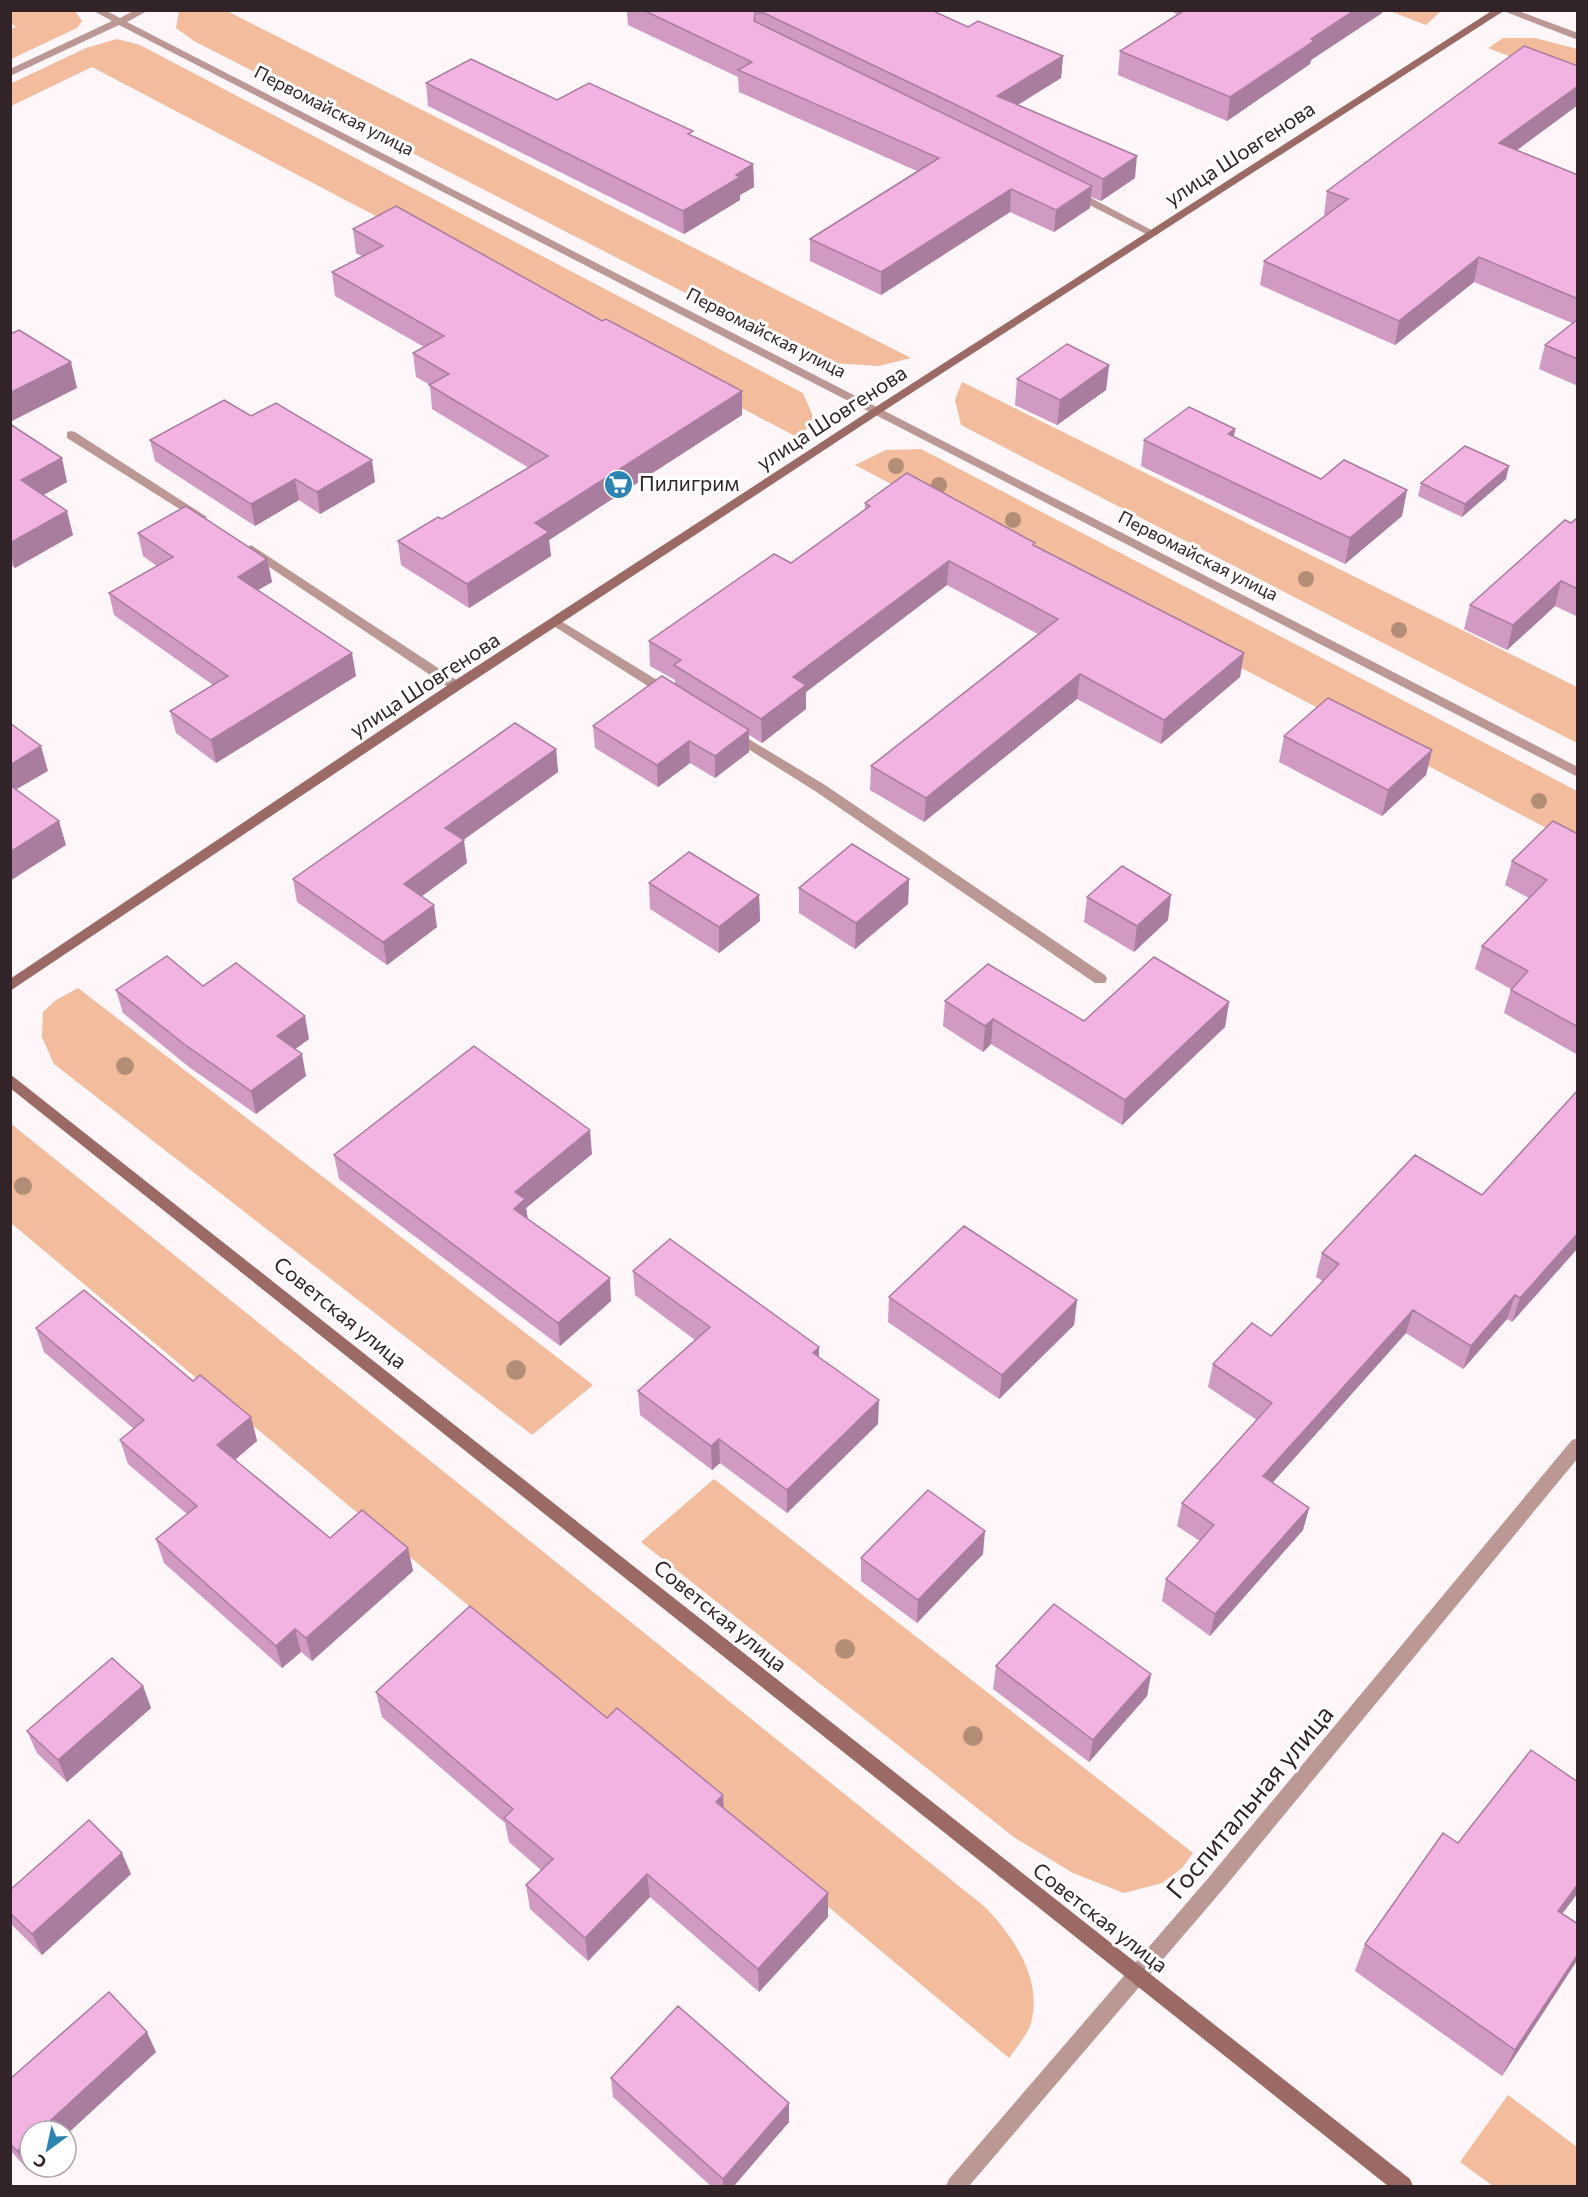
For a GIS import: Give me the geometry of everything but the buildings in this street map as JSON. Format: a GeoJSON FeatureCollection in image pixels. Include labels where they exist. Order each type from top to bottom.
{"type":"FeatureCollection","features":[{"type":"Feature","properties":{"kind":"main road","name":"улица Шовгенова"},"geometry":{"type":"LineString","coordinates":[[10,986],[456,686],[878,410],[1500,10]]}},
{"type":"Feature","properties":{"kind":"main road","name":"Советская улица"},"geometry":{"type":"LineString","coordinates":[[10,1078],[1403,2187]]}},
{"type":"Feature","properties":{"kind":"street","name":"Первомайская улица"},"geometry":{"type":"LineString","coordinates":[[97,10],[878,410],[1578,774]]}},
{"type":"Feature","properties":{"kind":"street"},"geometry":{"type":"LineString","coordinates":[[10,73],[144,10]]}},
{"type":"Feature","properties":{"kind":"street"},"geometry":{"type":"LineString","coordinates":[[1506,10],[1578,37]]}},
{"type":"Feature","properties":{"kind":"street"},"geometry":{"type":"LineString","coordinates":[[1058,185],[1154,234]]}},
{"type":"Feature","properties":{"kind":"street"},"geometry":{"type":"LineString","coordinates":[[71,435],[213,525]]}},
{"type":"Feature","properties":{"kind":"street"},"geometry":{"type":"LineString","coordinates":[[243,544],[456,686]]}},
{"type":"Feature","properties":{"kind":"street"},"geometry":{"type":"LineString","coordinates":[[556,622],[678,699]]}},
{"type":"Feature","properties":{"kind":"street"},"geometry":{"type":"LineString","coordinates":[[718,724],[820,788],[1101,979]]}},
{"type":"Feature","properties":{"kind":"street","name":"Госпитальная улица"},"geometry":{"type":"LineString","coordinates":[[956,2187],[1137,1976],[1578,1445]]}},
{"type":"Feature","properties":{"kind":"shaded area"},"geometry":{"type":"Polygon","coordinates":[[[11,10],[75,11],[82,21],[77,28],[11,59],[11,29],[16,27],[11,23],[11,10]]]}},
{"type":"Feature","properties":{"kind":"shaded area"},"geometry":{"type":"Polygon","coordinates":[[[179,11],[227,11],[911,358],[879,366],[832,363],[789,346],[194,41],[176,28],[179,11]]]}},
{"type":"Feature","properties":{"kind":"shaded area"},"geometry":{"type":"Polygon","coordinates":[[[1390,11],[1441,11],[1426,25],[1390,11]]]}},
{"type":"Feature","properties":{"kind":"shaded area"},"geometry":{"type":"Polygon","coordinates":[[[1503,38],[1535,38],[1577,49],[1577,82],[1488,48],[1503,38]]]}},
{"type":"Feature","properties":{"kind":"shaded area"},"geometry":{"type":"Polygon","coordinates":[[[117,39],[140,45],[803,393],[812,414],[812,424],[797,437],[92,67],[11,106],[10,84],[86,48],[117,39]]]}},
{"type":"Feature","properties":{"kind":"shaded area"},"geometry":{"type":"Polygon","coordinates":[[[962,382],[1577,687],[1577,743],[961,425],[955,400],[962,382]]]}},
{"type":"Feature","properties":{"kind":"shaded area"},"geometry":{"type":"Polygon","coordinates":[[[921,449],[1577,791],[1577,844],[855,465],[886,450],[921,449]]]}},
{"type":"Feature","properties":{"kind":"shaded area"},"geometry":{"type":"Polygon","coordinates":[[[78,988],[593,1385],[532,1435],[54,1064],[42,1037],[43,1012],[56,1000],[78,988]]]}},
{"type":"Feature","properties":{"kind":"shaded area"},"geometry":{"type":"Polygon","coordinates":[[[10,1123],[985,1907],[1015,1945],[1023,1959],[1033,1990],[1034,2007],[1031,2023],[1009,2058],[11,1223],[10,1123]]]}},
{"type":"Feature","properties":{"kind":"shaded area"},"geometry":{"type":"Polygon","coordinates":[[[714,1479],[1193,1853],[1182,1868],[1162,1883],[1124,1893],[1073,1873],[1015,1838],[641,1542],[714,1479]]]}},
{"type":"Feature","properties":{"kind":"shaded area"},"geometry":{"type":"Polygon","coordinates":[[[1508,2095],[1577,2147],[1577,2186],[1493,2186],[1460,2162],[1508,2095]]]}},
{"type":"Feature","properties":{"kind":"place","name":"Пилигрим"},"geometry":{"type":"Point","coordinates":[618,484]}}]}
